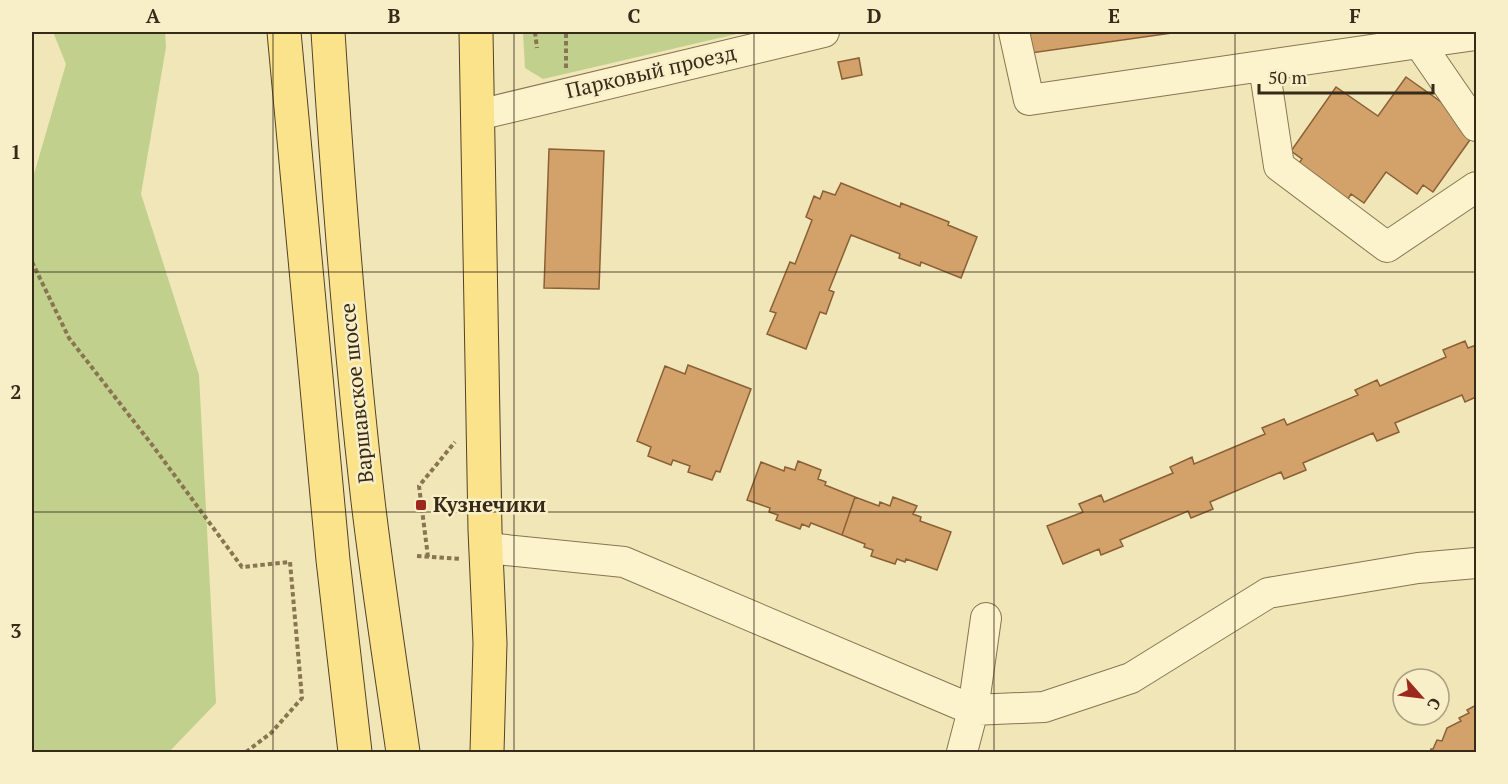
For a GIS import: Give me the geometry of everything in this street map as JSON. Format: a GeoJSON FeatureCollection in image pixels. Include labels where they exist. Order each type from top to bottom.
{"type":"FeatureCollection","features":[{"type":"Feature","properties":{"kind":"main road","name":"Варшавское шоссе"},"geometry":{"type":"LineString","coordinates":[[284,32],[333,560],[356,753]]}},
{"type":"Feature","properties":{"kind":"main road","name":"Варшавское шоссе"},"geometry":{"type":"LineString","coordinates":[[328,32],[355,384],[370,514],[403,753]]}},
{"type":"Feature","properties":{"kind":"main road"},"geometry":{"type":"LineString","coordinates":[[476,32],[483,410],[478,554],[490,643],[487,753]]}},
{"type":"Feature","properties":{"kind":"street","name":"Парковый проезд"},"geometry":{"type":"LineString","coordinates":[[478,115],[566,92],[824,32]]}},
{"type":"Feature","properties":{"kind":"street"},"geometry":{"type":"LineString","coordinates":[[1014,32],[1029,100],[1264,66],[1418,37],[1476,35]]}},
{"type":"Feature","properties":{"kind":"street"},"geometry":{"type":"LineString","coordinates":[[1418,37],[1476,126]]}},
{"type":"Feature","properties":{"kind":"street"},"geometry":{"type":"LineString","coordinates":[[1264,66],[1279,166],[1387,247],[1476,187]]}},
{"type":"Feature","properties":{"kind":"street"},"geometry":{"type":"LineString","coordinates":[[478,554],[624,562],[973,711],[1044,707],[1131,678],[1268,593],[1418,568],[1476,563]]}},
{"type":"Feature","properties":{"kind":"street"},"geometry":{"type":"LineString","coordinates":[[962,753],[973,711],[986,618]]}},
{"type":"Feature","properties":{"kind":"path"},"geometry":{"type":"LineString","coordinates":[[535,32],[537,48]]}},
{"type":"Feature","properties":{"kind":"path"},"geometry":{"type":"LineString","coordinates":[[566,32],[566,92]]}},
{"type":"Feature","properties":{"kind":"path"},"geometry":{"type":"LineString","coordinates":[[32,262],[69,338],[153,446],[242,567],[290,562],[302,698],[271,733],[246,753]]}},
{"type":"Feature","properties":{"kind":"path"},"geometry":{"type":"LineString","coordinates":[[428,557],[418,486],[483,410]]}},
{"type":"Feature","properties":{"kind":"path"},"geometry":{"type":"LineString","coordinates":[[417,556],[478,554]]}},
{"type":"Feature","properties":{"kind":"green space"},"geometry":{"type":"Polygon","coordinates":[[[53,32],[165,32],[166,47],[141,194],[199,375],[216,703],[169,752],[32,752],[32,181],[66,64],[53,32]]]}},
{"type":"Feature","properties":{"kind":"green space"},"geometry":{"type":"Polygon","coordinates":[[[523,32],[745,32],[543,79],[525,68],[523,32]]]}},
{"type":"Feature","properties":{"kind":"building"},"geometry":{"type":"Polygon","coordinates":[[[1028,32],[1179,32],[1031,53],[1028,32]]]}},
{"type":"Feature","properties":{"kind":"building"},"geometry":{"type":"Polygon","coordinates":[[[859,58],[862,75],[842,79],[838,62],[859,58]]]}},
{"type":"Feature","properties":{"kind":"building"},"geometry":{"type":"Polygon","coordinates":[[[1406,77],[1468,121],[1472,137],[1433,192],[1423,185],[1417,194],[1386,172],[1364,203],[1351,194],[1346,202],[1296,167],[1302,159],[1291,151],[1336,87],[1378,116],[1406,77]]]}},
{"type":"Feature","properties":{"kind":"building"},"geometry":{"type":"Polygon","coordinates":[[[549,149],[604,151],[599,289],[544,288],[549,149]]]}},
{"type":"Feature","properties":{"kind":"building"},"geometry":{"type":"Polygon","coordinates":[[[841,183],[900,207],[901,203],[949,222],[948,225],[977,237],[961,278],[921,262],[920,266],[899,258],[900,254],[851,235],[829,290],[834,292],[826,314],[820,312],[806,349],[767,334],[776,313],[770,311],[790,262],[795,264],[812,220],[806,217],[814,196],[820,199],[823,191],[835,195],[841,183]]]}},
{"type":"Feature","properties":{"kind":"building"},"geometry":{"type":"Polygon","coordinates":[[[1465,341],[1468,348],[1476,345],[1476,397],[1465,402],[1462,395],[1395,423],[1399,432],[1377,441],[1373,433],[1303,463],[1306,470],[1284,479],[1281,472],[1210,502],[1213,509],[1191,518],[1188,511],[1120,540],[1123,546],[1101,555],[1099,549],[1063,564],[1047,526],[1083,512],[1079,504],[1101,495],[1104,502],[1173,473],[1170,467],[1192,457],[1194,464],[1265,434],[1262,428],[1284,419],[1287,425],[1358,395],[1355,390],[1377,380],[1380,386],[1446,357],[1443,350],[1465,341]]]}},
{"type":"Feature","properties":{"kind":"building"},"geometry":{"type":"Polygon","coordinates":[[[688,365],[751,389],[720,472],[716,471],[712,480],[688,472],[690,466],[673,460],[671,465],[648,456],[651,447],[637,441],[665,366],[685,374],[688,365]]]}},
{"type":"Feature","properties":{"kind":"building"},"geometry":{"type":"Polygon","coordinates":[[[798,461],[821,470],[818,479],[826,482],[825,485],[855,497],[842,535],[811,523],[809,527],[802,524],[800,529],[776,520],[778,515],[769,512],[770,508],[747,500],[761,462],[784,471],[785,467],[795,470],[798,461]]]}},
{"type":"Feature","properties":{"kind":"building"},"geometry":{"type":"Polygon","coordinates":[[[855,497],[879,506],[880,502],[890,506],[893,497],[917,506],[913,514],[921,517],[920,521],[951,532],[937,570],[906,559],[905,562],[897,559],[895,564],[871,556],[873,550],[864,547],[865,544],[842,535],[855,497]]]}},
{"type":"Feature","properties":{"kind":"building"},"geometry":{"type":"Polygon","coordinates":[[[1476,705],[1476,752],[1430,752],[1437,740],[1442,741],[1447,728],[1461,721],[1459,718],[1469,713],[1467,710],[1476,705]]]}},
{"type":"Feature","properties":{"kind":"place","name":"Кузнечики"},"geometry":{"type":"Point","coordinates":[421,505]}}]}
